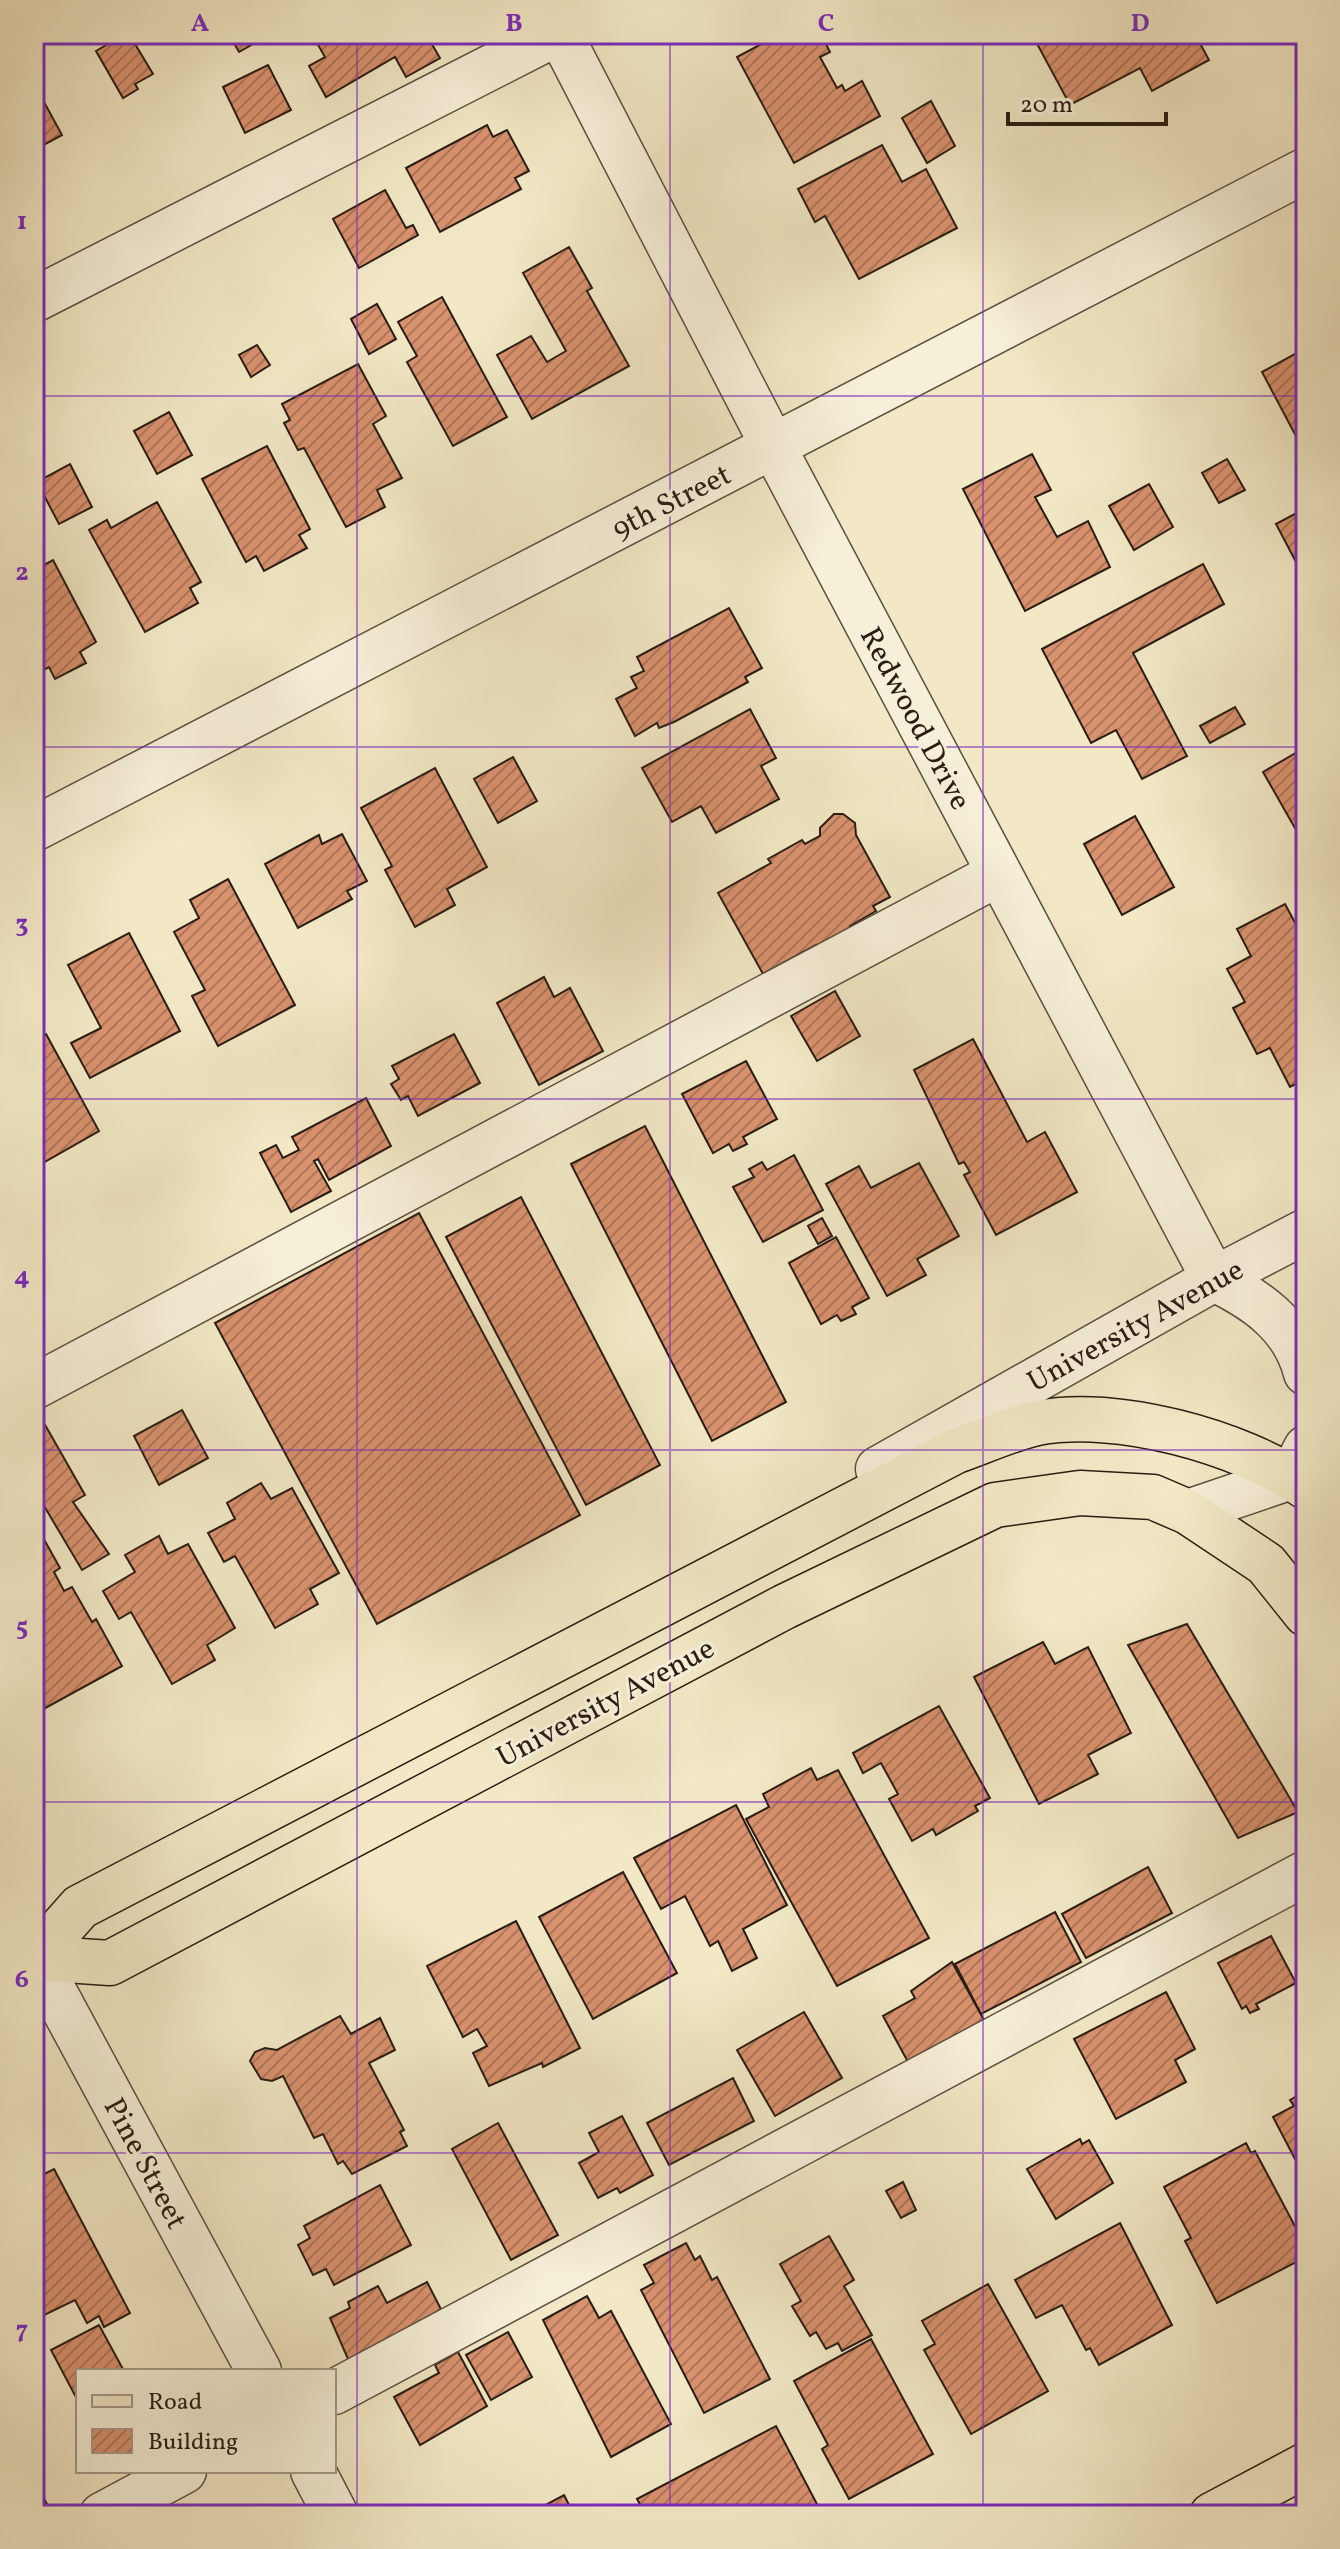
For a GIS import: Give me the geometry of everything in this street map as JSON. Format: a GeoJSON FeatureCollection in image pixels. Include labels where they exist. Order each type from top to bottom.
{"type":"FeatureCollection","features":[{"type":"Feature","properties":{"kind":"main road","name":"University Avenue"},"geometry":{"type":"LineString","coordinates":[[35,1957],[80,1907],[956,1451],[1035,1424],[1085,1418],[1221,1445],[1301,1470]]}},
{"type":"Feature","properties":{"kind":"main road","name":"University Avenue"},"geometry":{"type":"LineString","coordinates":[[35,1957],[110,1963],[784,1607],[995,1505],[1080,1493],[1153,1497],[1188,1512]]}},
{"type":"Feature","properties":{"kind":"main road"},"geometry":{"type":"LineString","coordinates":[[1188,1512],[1266,1564],[1306,1614]]}},
{"type":"Feature","properties":{"kind":"main road"},"geometry":{"type":"LineString","coordinates":[[1212,2515],[1306,2465]]}},
{"type":"Feature","properties":{"kind":"street"},"geometry":{"type":"LineString","coordinates":[[34,300],[558,34]]}},
{"type":"Feature","properties":{"kind":"street","name":"Redwood Drive"},"geometry":{"type":"LineString","coordinates":[[558,34],[1214,1279]]}},
{"type":"Feature","properties":{"kind":"street","name":"9th Street"},"geometry":{"type":"LineString","coordinates":[[34,829],[1306,170]]}},
{"type":"Feature","properties":{"kind":"street"},"geometry":{"type":"LineString","coordinates":[[34,1387],[998,874]]}},
{"type":"Feature","properties":{"kind":"street","name":"University Avenue"},"geometry":{"type":"LineString","coordinates":[[763,1550],[811,1507],[1214,1279],[1306,1231]]}},
{"type":"Feature","properties":{"kind":"street"},"geometry":{"type":"LineString","coordinates":[[1214,1279],[1248,1295],[1277,1318],[1305,1366]]}},
{"type":"Feature","properties":{"kind":"street"},"geometry":{"type":"LineString","coordinates":[[1188,1512],[1301,1470]]}},
{"type":"Feature","properties":{"kind":"street"},"geometry":{"type":"LineString","coordinates":[[336,2391],[1306,1873]]}},
{"type":"Feature","properties":{"kind":"street","name":"Pine Street"},"geometry":{"type":"LineString","coordinates":[[35,1957],[258,2369]]}},
{"type":"Feature","properties":{"kind":"street"},"geometry":{"type":"LineString","coordinates":[[102,2515],[180,2473]]}},
{"type":"Feature","properties":{"kind":"street"},"geometry":{"type":"LineString","coordinates":[[314,2473],[336,2515]]}},
{"type":"Feature","properties":{"kind":"building"},"geometry":{"type":"Polygon","coordinates":[[[34,34],[51,34],[34,43],[34,34]]]}},
{"type":"Feature","properties":{"kind":"building"},"geometry":{"type":"Polygon","coordinates":[[[129,34],[153,74],[135,84],[138,89],[123,98],[96,51],[129,34]]]}},
{"type":"Feature","properties":{"kind":"building"},"geometry":{"type":"Polygon","coordinates":[[[229,34],[271,34],[239,52],[229,34]]]}},
{"type":"Feature","properties":{"kind":"building"},"geometry":{"type":"Polygon","coordinates":[[[426,34],[440,58],[406,77],[395,57],[326,97],[309,66],[325,57],[313,36],[426,34]]]}},
{"type":"Feature","properties":{"kind":"building"},"geometry":{"type":"Polygon","coordinates":[[[780,34],[821,34],[830,52],[820,57],[837,88],[842,85],[845,91],[862,81],[880,116],[794,163],[737,57],[780,34]]]}},
{"type":"Feature","properties":{"kind":"building"},"geometry":{"type":"Polygon","coordinates":[[[1041,34],[1195,34],[1209,60],[1152,91],[1140,68],[1070,105],[1035,40],[1041,34]]]}},
{"type":"Feature","properties":{"kind":"building"},"geometry":{"type":"Polygon","coordinates":[[[268,65],[291,110],[245,133],[223,87],[268,65]]]}},
{"type":"Feature","properties":{"kind":"building"},"geometry":{"type":"Polygon","coordinates":[[[37,89],[62,135],[34,150],[34,90],[37,89]]]}},
{"type":"Feature","properties":{"kind":"building"},"geometry":{"type":"Polygon","coordinates":[[[931,101],[955,146],[927,163],[902,118],[931,101]]]}},
{"type":"Feature","properties":{"kind":"building"},"geometry":{"type":"Polygon","coordinates":[[[487,125],[493,137],[507,130],[529,171],[515,178],[521,189],[440,232],[406,168],[487,125]]]}},
{"type":"Feature","properties":{"kind":"building"},"geometry":{"type":"Polygon","coordinates":[[[882,145],[902,182],[926,169],[957,228],[859,279],[825,216],[815,222],[798,189],[882,145]]]}},
{"type":"Feature","properties":{"kind":"building"},"geometry":{"type":"Polygon","coordinates":[[[385,190],[406,228],[413,225],[418,235],[359,268],[333,219],[385,190]]]}},
{"type":"Feature","properties":{"kind":"building"},"geometry":{"type":"Polygon","coordinates":[[[569,247],[592,288],[587,291],[629,366],[532,419],[497,355],[531,336],[547,362],[566,351],[523,273],[569,247]]]}},
{"type":"Feature","properties":{"kind":"building"},"geometry":{"type":"Polygon","coordinates":[[[442,297],[507,417],[453,446],[407,362],[417,356],[398,322],[442,297]]]}},
{"type":"Feature","properties":{"kind":"building"},"geometry":{"type":"Polygon","coordinates":[[[377,304],[396,339],[369,354],[351,319],[377,304]]]}},
{"type":"Feature","properties":{"kind":"building"},"geometry":{"type":"Polygon","coordinates":[[[257,345],[270,365],[251,377],[239,355],[257,345]]]}},
{"type":"Feature","properties":{"kind":"building"},"geometry":{"type":"Polygon","coordinates":[[[1306,348],[1306,455],[1262,372],[1306,348]]]}},
{"type":"Feature","properties":{"kind":"building"},"geometry":{"type":"Polygon","coordinates":[[[358,364],[386,416],[373,424],[402,478],[377,490],[385,507],[346,527],[304,448],[298,450],[284,423],[290,420],[282,404],[358,364]]]}},
{"type":"Feature","properties":{"kind":"building"},"geometry":{"type":"Polygon","coordinates":[[[169,412],[192,455],[157,474],[134,431],[169,412]]]}},
{"type":"Feature","properties":{"kind":"building"},"geometry":{"type":"Polygon","coordinates":[[[267,446],[310,529],[299,535],[307,548],[264,571],[256,556],[246,562],[202,479],[267,446]]]}},
{"type":"Feature","properties":{"kind":"building"},"geometry":{"type":"Polygon","coordinates":[[[1032,454],[1051,490],[1035,497],[1057,537],[1088,521],[1110,567],[1025,611],[963,489],[1032,454]]]}},
{"type":"Feature","properties":{"kind":"building"},"geometry":{"type":"Polygon","coordinates":[[[1227,459],[1245,490],[1219,503],[1202,473],[1227,459]]]}},
{"type":"Feature","properties":{"kind":"building"},"geometry":{"type":"Polygon","coordinates":[[[70,464],[92,507],[59,524],[37,482],[70,464]]]}},
{"type":"Feature","properties":{"kind":"building"},"geometry":{"type":"Polygon","coordinates":[[[1149,484],[1173,527],[1134,550],[1109,506],[1149,484]]]}},
{"type":"Feature","properties":{"kind":"building"},"geometry":{"type":"Polygon","coordinates":[[[157,502],[201,582],[190,588],[198,603],[145,632],[89,530],[107,520],[111,528],[157,502]]]}},
{"type":"Feature","properties":{"kind":"building"},"geometry":{"type":"Polygon","coordinates":[[[1306,508],[1306,581],[1276,524],[1306,508]]]}},
{"type":"Feature","properties":{"kind":"building"},"geometry":{"type":"Polygon","coordinates":[[[53,560],[96,642],[80,652],[86,663],[55,679],[49,667],[34,675],[34,570],[53,560]]]}},
{"type":"Feature","properties":{"kind":"building"},"geometry":{"type":"Polygon","coordinates":[[[1203,564],[1224,604],[1133,653],[1187,756],[1142,779],[1116,730],[1091,743],[1042,649],[1203,564]]]}},
{"type":"Feature","properties":{"kind":"building"},"geometry":{"type":"Polygon","coordinates":[[[729,608],[762,668],[745,677],[748,682],[674,722],[659,728],[657,723],[635,736],[616,699],[637,688],[631,677],[644,671],[637,657],[729,608]]]}},
{"type":"Feature","properties":{"kind":"building"},"geometry":{"type":"Polygon","coordinates":[[[1235,707],[1245,724],[1210,743],[1200,726],[1235,707]]]}},
{"type":"Feature","properties":{"kind":"building"},"geometry":{"type":"Polygon","coordinates":[[[750,709],[776,758],[761,766],[779,799],[716,833],[701,806],[672,822],[642,768],[750,709]]]}},
{"type":"Feature","properties":{"kind":"building"},"geometry":{"type":"Polygon","coordinates":[[[1306,747],[1306,825],[1296,830],[1263,772],[1306,747]]]}},
{"type":"Feature","properties":{"kind":"building"},"geometry":{"type":"Polygon","coordinates":[[[513,757],[537,801],[498,823],[474,779],[513,757]]]}},
{"type":"Feature","properties":{"kind":"building"},"geometry":{"type":"Polygon","coordinates":[[[435,768],[487,867],[447,889],[455,905],[415,927],[385,870],[392,866],[361,808],[435,768]]]}},
{"type":"Feature","properties":{"kind":"building"},"geometry":{"type":"Polygon","coordinates":[[[834,814],[843,814],[855,823],[856,835],[890,897],[873,906],[876,911],[850,926],[853,931],[818,950],[816,945],[763,974],[718,893],[771,863],[768,859],[802,840],[805,844],[820,836],[820,828],[834,814]]]}},
{"type":"Feature","properties":{"kind":"building"},"geometry":{"type":"Polygon","coordinates":[[[1135,816],[1174,887],[1122,915],[1084,844],[1135,816]]]}},
{"type":"Feature","properties":{"kind":"building"},"geometry":{"type":"Polygon","coordinates":[[[342,834],[367,881],[347,891],[352,899],[298,928],[265,864],[319,835],[322,844],[342,834]]]}},
{"type":"Feature","properties":{"kind":"building"},"geometry":{"type":"Polygon","coordinates":[[[228,879],[295,1005],[218,1046],[192,996],[205,990],[174,932],[199,918],[190,900],[228,879]]]}},
{"type":"Feature","properties":{"kind":"building"},"geometry":{"type":"Polygon","coordinates":[[[1285,904],[1299,930],[1306,927],[1306,1079],[1290,1087],[1270,1048],[1257,1054],[1233,1008],[1245,1002],[1227,969],[1251,956],[1237,929],[1285,904]]]}},
{"type":"Feature","properties":{"kind":"building"},"geometry":{"type":"Polygon","coordinates":[[[129,933],[180,1031],[90,1078],[71,1043],[101,1028],[68,965],[129,933]]]}},
{"type":"Feature","properties":{"kind":"building"},"geometry":{"type":"Polygon","coordinates":[[[544,977],[554,997],[570,988],[603,1051],[539,1085],[497,1003],[544,977]]]}},
{"type":"Feature","properties":{"kind":"building"},"geometry":{"type":"Polygon","coordinates":[[[835,991],[860,1036],[817,1061],[791,1016],[835,991]]]}},
{"type":"Feature","properties":{"kind":"building"},"geometry":{"type":"Polygon","coordinates":[[[46,1034],[99,1131],[34,1168],[34,1040],[46,1034]]]}},
{"type":"Feature","properties":{"kind":"building"},"geometry":{"type":"Polygon","coordinates":[[[454,1034],[480,1083],[418,1116],[408,1096],[401,1100],[391,1084],[399,1079],[392,1066],[454,1034]]]}},
{"type":"Feature","properties":{"kind":"building"},"geometry":{"type":"Polygon","coordinates":[[[973,1039],[1027,1142],[1045,1132],[1077,1192],[996,1235],[964,1175],[970,1172],[964,1162],[959,1164],[914,1070],[973,1039]]]}},
{"type":"Feature","properties":{"kind":"building"},"geometry":{"type":"Polygon","coordinates":[[[746,1061],[777,1119],[743,1137],[747,1144],[733,1151],[729,1144],[713,1153],[682,1094],[746,1061]]]}},
{"type":"Feature","properties":{"kind":"building"},"geometry":{"type":"Polygon","coordinates":[[[366,1098],[391,1146],[329,1180],[318,1159],[314,1161],[331,1191],[291,1212],[260,1153],[276,1145],[283,1158],[299,1150],[292,1137],[366,1098]]]}},
{"type":"Feature","properties":{"kind":"building"},"geometry":{"type":"Polygon","coordinates":[[[645,1126],[786,1402],[712,1441],[571,1164],[645,1126]]]}},
{"type":"Feature","properties":{"kind":"building"},"geometry":{"type":"Polygon","coordinates":[[[794,1155],[823,1210],[763,1242],[733,1187],[754,1177],[749,1169],[762,1162],[767,1170],[794,1155]]]}},
{"type":"Feature","properties":{"kind":"building"},"geometry":{"type":"Polygon","coordinates":[[[919,1163],[959,1236],[917,1259],[926,1275],[887,1296],[826,1184],[859,1166],[871,1188],[919,1163]]]}},
{"type":"Feature","properties":{"kind":"building"},"geometry":{"type":"Polygon","coordinates":[[[521,1197],[660,1465],[586,1505],[446,1237],[521,1197]]]}},
{"type":"Feature","properties":{"kind":"building"},"geometry":{"type":"Polygon","coordinates":[[[419,1213],[580,1515],[377,1624],[215,1323],[419,1213]]]}},
{"type":"Feature","properties":{"kind":"building"},"geometry":{"type":"Polygon","coordinates":[[[822,1218],[832,1236],[818,1244],[808,1226],[822,1218]]]}},
{"type":"Feature","properties":{"kind":"building"},"geometry":{"type":"Polygon","coordinates":[[[836,1237],[869,1298],[852,1307],[856,1314],[841,1321],[837,1315],[821,1324],[789,1263],[836,1237]]]}},
{"type":"Feature","properties":{"kind":"building"},"geometry":{"type":"Polygon","coordinates":[[[182,1410],[208,1458],[159,1485],[134,1436],[182,1410]]]}},
{"type":"Feature","properties":{"kind":"building"},"geometry":{"type":"Polygon","coordinates":[[[40,1416],[85,1495],[73,1502],[109,1554],[82,1570],[34,1489],[34,1420],[40,1416]]]}},
{"type":"Feature","properties":{"kind":"building"},"geometry":{"type":"Polygon","coordinates":[[[261,1483],[271,1499],[292,1488],[339,1573],[310,1589],[318,1604],[275,1628],[235,1556],[224,1562],[208,1533],[235,1519],[227,1503],[261,1483]]]}},
{"type":"Feature","properties":{"kind":"building"},"geometry":{"type":"Polygon","coordinates":[[[41,1534],[60,1568],[54,1572],[64,1591],[72,1587],[92,1622],[96,1619],[122,1666],[38,1712],[34,1704],[34,1538],[41,1534]]]}},
{"type":"Feature","properties":{"kind":"building"},"geometry":{"type":"Polygon","coordinates":[[[159,1536],[168,1554],[188,1544],[235,1628],[207,1645],[215,1660],[172,1684],[131,1612],[119,1619],[103,1591],[135,1572],[125,1555],[159,1536]]]}},
{"type":"Feature","properties":{"kind":"building"},"geometry":{"type":"Polygon","coordinates":[[[1187,1624],[1298,1812],[1238,1838],[1128,1645],[1187,1624]]]}},
{"type":"Feature","properties":{"kind":"building"},"geometry":{"type":"Polygon","coordinates":[[[1043,1642],[1055,1664],[1088,1647],[1131,1733],[1088,1755],[1098,1774],[1039,1804],[974,1677],[1043,1642]]]}},
{"type":"Feature","properties":{"kind":"building"},"geometry":{"type":"Polygon","coordinates":[[[939,1706],[990,1798],[975,1806],[978,1811],[936,1835],[933,1829],[912,1841],[889,1799],[898,1794],[881,1763],[863,1773],[853,1753],[939,1706]]]}},
{"type":"Feature","properties":{"kind":"building"},"geometry":{"type":"Polygon","coordinates":[[[811,1768],[817,1780],[838,1770],[929,1938],[837,1986],[746,1819],[769,1807],[763,1794],[811,1768]]]}},
{"type":"Feature","properties":{"kind":"building"},"geometry":{"type":"Polygon","coordinates":[[[736,1805],[787,1905],[743,1929],[757,1958],[732,1971],[718,1941],[710,1946],[685,1896],[661,1909],[634,1858],[736,1805]]]}},
{"type":"Feature","properties":{"kind":"building"},"geometry":{"type":"Polygon","coordinates":[[[1148,1867],[1172,1913],[1086,1958],[1062,1914],[1148,1867]]]}},
{"type":"Feature","properties":{"kind":"building"},"geometry":{"type":"Polygon","coordinates":[[[623,1872],[677,1973],[593,2019],[539,1917],[623,1872]]]}},
{"type":"Feature","properties":{"kind":"building"},"geometry":{"type":"Polygon","coordinates":[[[1055,1912],[1081,1962],[981,2014],[955,1964],[1055,1912]]]}},
{"type":"Feature","properties":{"kind":"building"},"geometry":{"type":"Polygon","coordinates":[[[516,1921],[580,2048],[543,2067],[542,2063],[489,2086],[473,2053],[487,2046],[477,2029],[463,2037],[427,1966],[516,1921]]]}},
{"type":"Feature","properties":{"kind":"building"},"geometry":{"type":"Polygon","coordinates":[[[1271,1936],[1296,1983],[1256,2004],[1259,2009],[1250,2013],[1246,2006],[1242,2009],[1218,1963],[1271,1936]]]}},
{"type":"Feature","properties":{"kind":"building"},"geometry":{"type":"Polygon","coordinates":[[[952,1962],[984,2020],[908,2062],[883,2016],[915,1998],[911,1991],[952,1962]]]}},
{"type":"Feature","properties":{"kind":"building"},"geometry":{"type":"Polygon","coordinates":[[[1166,1992],[1195,2049],[1175,2060],[1186,2082],[1116,2119],[1074,2039],[1166,1992]]]}},
{"type":"Feature","properties":{"kind":"building"},"geometry":{"type":"Polygon","coordinates":[[[804,2012],[842,2078],[775,2116],[737,2050],[804,2012]]]}},
{"type":"Feature","properties":{"kind":"building"},"geometry":{"type":"Polygon","coordinates":[[[340,2016],[351,2034],[380,2018],[395,2050],[369,2063],[404,2130],[400,2132],[407,2146],[352,2174],[343,2161],[338,2164],[323,2134],[314,2138],[283,2076],[272,2081],[261,2079],[250,2061],[255,2052],[265,2048],[277,2050],[340,2016]]]}},
{"type":"Feature","properties":{"kind":"building"},"geometry":{"type":"Polygon","coordinates":[[[733,2078],[754,2121],[669,2165],[647,2123],[733,2078]]]}},
{"type":"Feature","properties":{"kind":"building"},"geometry":{"type":"Polygon","coordinates":[[[1306,2091],[1306,2180],[1273,2117],[1294,2106],[1290,2100],[1306,2091]]]}},
{"type":"Feature","properties":{"kind":"building"},"geometry":{"type":"Polygon","coordinates":[[[622,2116],[653,2175],[620,2193],[617,2188],[598,2198],[579,2163],[599,2152],[589,2133],[622,2116]]]}},
{"type":"Feature","properties":{"kind":"building"},"geometry":{"type":"Polygon","coordinates":[[[498,2123],[558,2235],[511,2260],[452,2149],[498,2123]]]}},
{"type":"Feature","properties":{"kind":"building"},"geometry":{"type":"Polygon","coordinates":[[[1080,2139],[1082,2144],[1089,2140],[1113,2183],[1056,2219],[1027,2169],[1080,2139]]]}},
{"type":"Feature","properties":{"kind":"building"},"geometry":{"type":"Polygon","coordinates":[[[1246,2143],[1251,2153],[1255,2151],[1306,2247],[1306,2257],[1217,2303],[1185,2241],[1191,2238],[1164,2187],[1246,2143]]]}},
{"type":"Feature","properties":{"kind":"building"},"geometry":{"type":"Polygon","coordinates":[[[54,2169],[130,2313],[104,2327],[99,2316],[87,2323],[75,2300],[34,2320],[34,2179],[54,2169]]]}},
{"type":"Feature","properties":{"kind":"building"},"geometry":{"type":"Polygon","coordinates":[[[903,2182],[916,2210],[901,2218],[886,2191],[903,2182]]]}},
{"type":"Feature","properties":{"kind":"building"},"geometry":{"type":"Polygon","coordinates":[[[380,2185],[411,2245],[334,2285],[326,2269],[313,2275],[298,2245],[310,2238],[304,2226],[380,2185]]]}},
{"type":"Feature","properties":{"kind":"building"},"geometry":{"type":"Polygon","coordinates":[[[1120,2223],[1172,2325],[1099,2365],[1090,2348],[1086,2350],[1062,2305],[1036,2318],[1015,2280],[1120,2223]]]}},
{"type":"Feature","properties":{"kind":"building"},"geometry":{"type":"Polygon","coordinates":[[[829,2236],[854,2280],[844,2286],[872,2335],[842,2351],[838,2343],[826,2349],[816,2332],[810,2336],[792,2306],[801,2301],[780,2264],[829,2236]]]}},
{"type":"Feature","properties":{"kind":"building"},"geometry":{"type":"Polygon","coordinates":[[[686,2243],[695,2260],[700,2256],[712,2280],[717,2277],[770,2379],[704,2413],[641,2290],[654,2283],[644,2265],[686,2243]]]}},
{"type":"Feature","properties":{"kind":"building"},"geometry":{"type":"Polygon","coordinates":[[[427,2282],[446,2319],[352,2368],[330,2318],[350,2308],[348,2302],[378,2286],[387,2303],[427,2282]]]}},
{"type":"Feature","properties":{"kind":"building"},"geometry":{"type":"Polygon","coordinates":[[[988,2284],[1048,2391],[971,2434],[924,2350],[935,2344],[922,2321],[988,2284]]]}},
{"type":"Feature","properties":{"kind":"building"},"geometry":{"type":"Polygon","coordinates":[[[587,2296],[599,2318],[611,2311],[671,2424],[611,2457],[543,2320],[587,2296]]]}},
{"type":"Feature","properties":{"kind":"building"},"geometry":{"type":"Polygon","coordinates":[[[99,2325],[123,2369],[76,2369],[76,2397],[51,2350],[99,2325]]]}},
{"type":"Feature","properties":{"kind":"building"},"geometry":{"type":"Polygon","coordinates":[[[508,2332],[532,2377],[491,2400],[466,2355],[508,2332]]]}},
{"type":"Feature","properties":{"kind":"building"},"geometry":{"type":"Polygon","coordinates":[[[871,2339],[933,2454],[849,2499],[822,2449],[828,2445],[794,2381],[871,2339]]]}},
{"type":"Feature","properties":{"kind":"building"},"geometry":{"type":"Polygon","coordinates":[[[458,2352],[487,2406],[420,2445],[394,2397],[439,2373],[435,2365],[458,2352]]]}},
{"type":"Feature","properties":{"kind":"building"},"geometry":{"type":"Polygon","coordinates":[[[776,2426],[818,2506],[801,2515],[646,2515],[637,2499],[776,2426]]]}},
{"type":"Feature","properties":{"kind":"building"},"geometry":{"type":"Polygon","coordinates":[[[34,2480],[53,2515],[34,2515],[34,2480]]]}},
{"type":"Feature","properties":{"kind":"building"},"geometry":{"type":"Polygon","coordinates":[[[564,2495],[574,2515],[527,2515],[564,2495]]]}},
{"type":"Feature","properties":{"kind":"building"},"geometry":{"type":"Polygon","coordinates":[[[169,2507],[173,2515],[154,2515],[169,2507]]]}}]}
